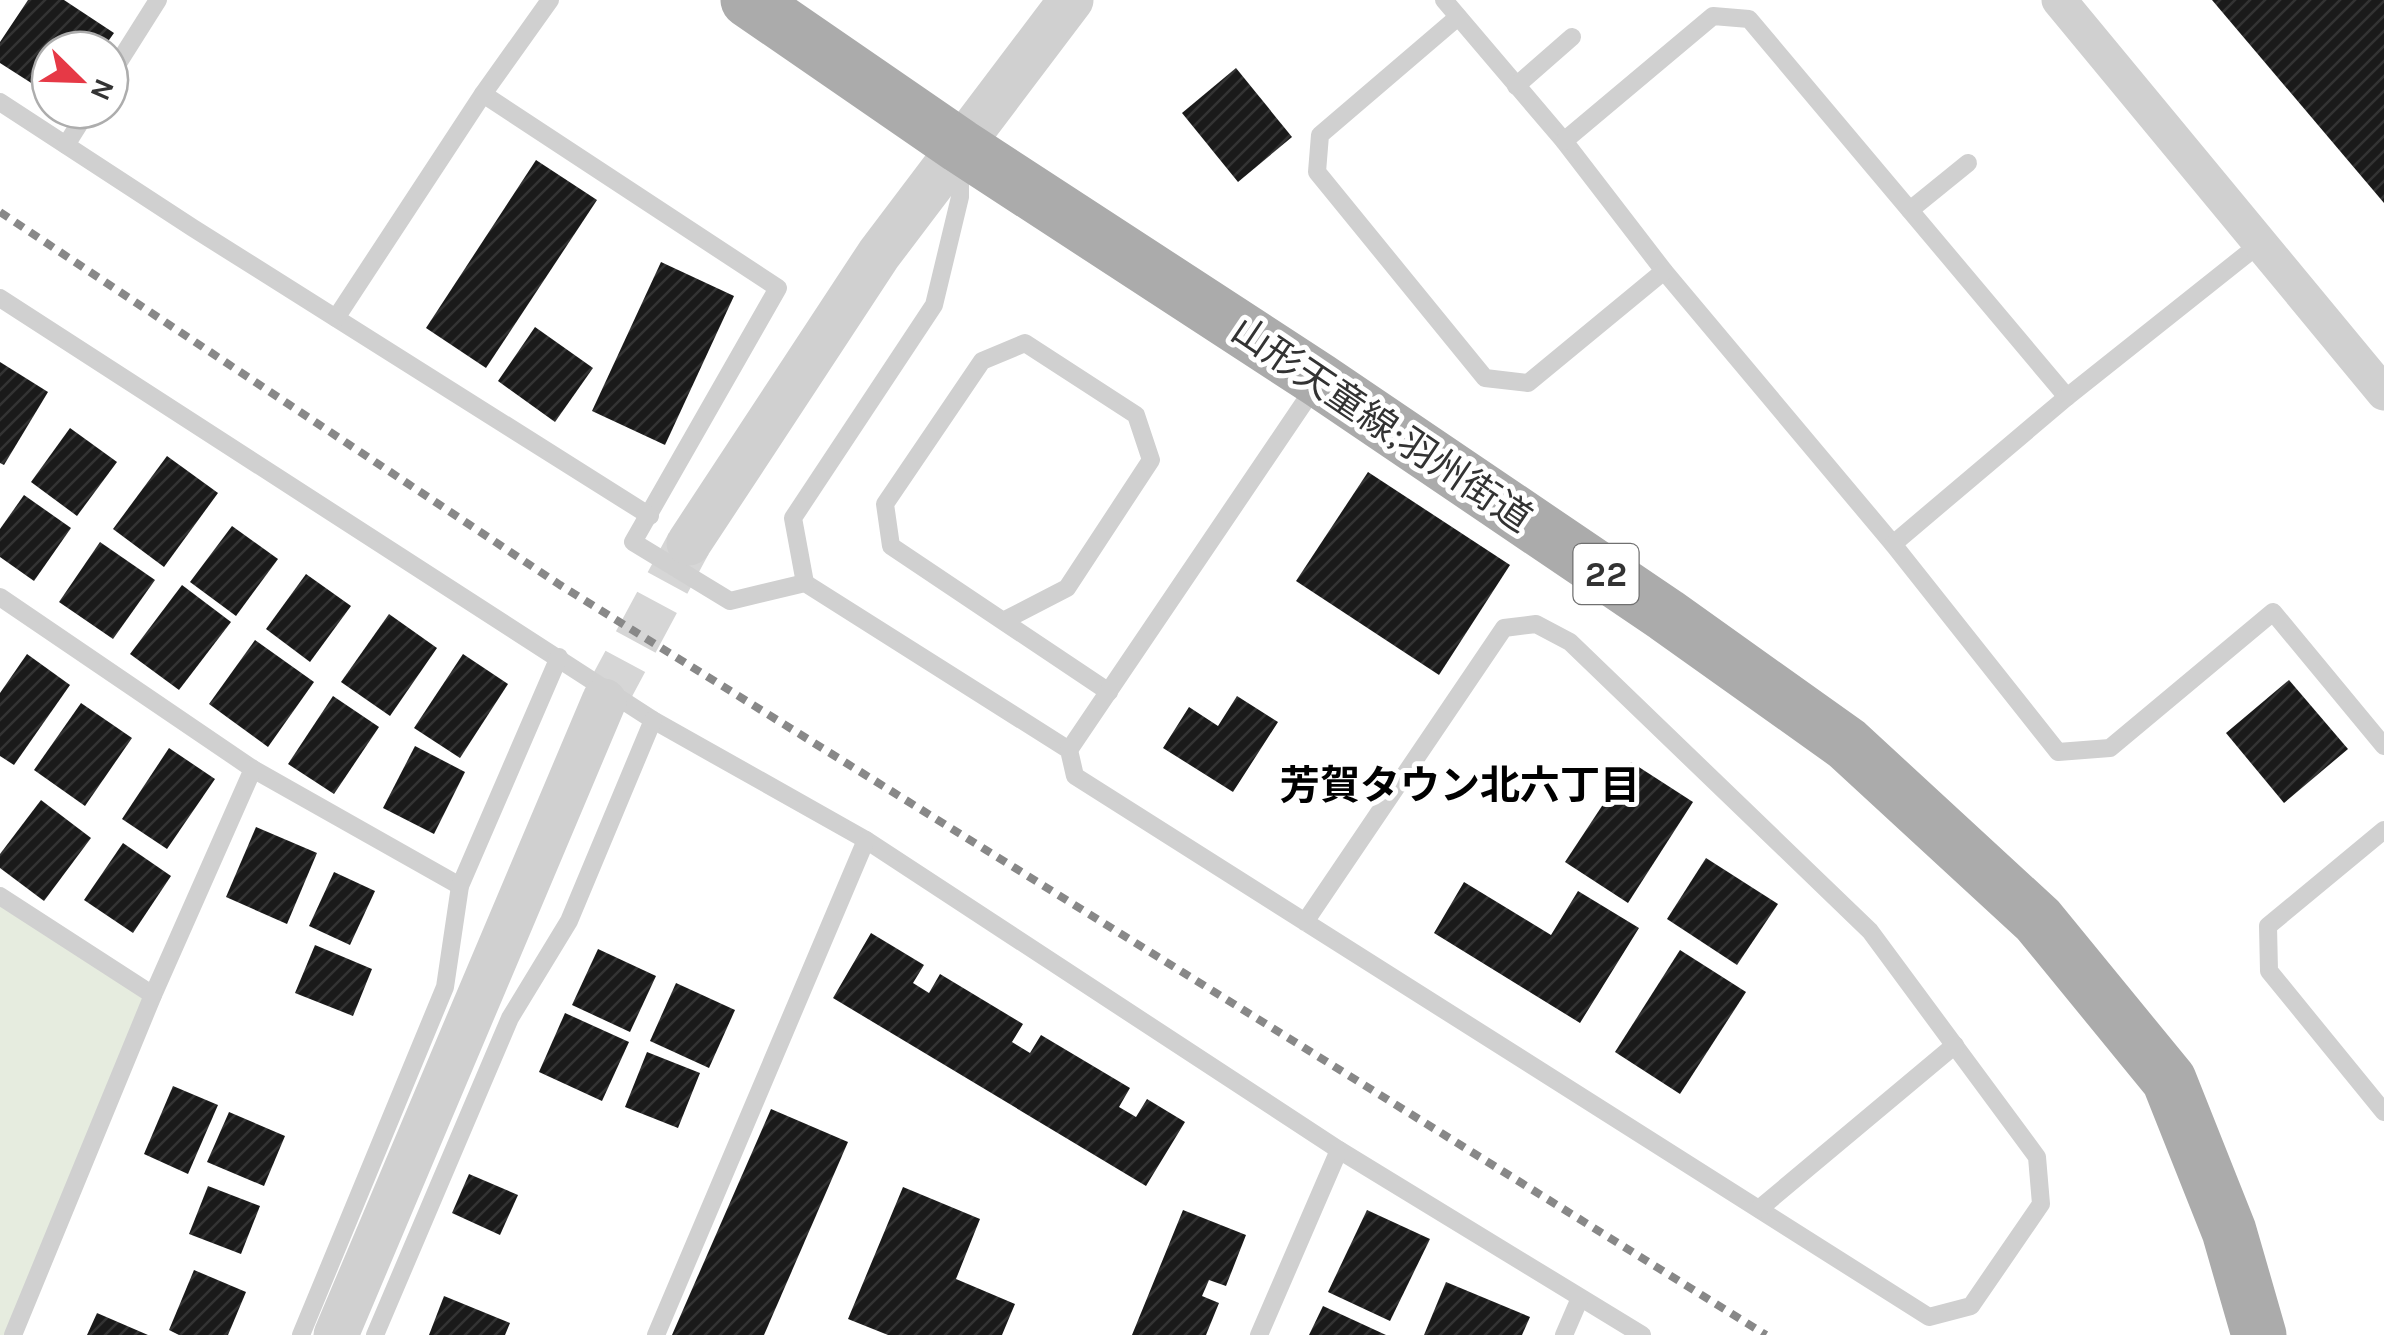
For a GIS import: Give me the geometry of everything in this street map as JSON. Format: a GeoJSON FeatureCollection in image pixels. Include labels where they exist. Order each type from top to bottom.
{"type":"FeatureCollection","features":[{"type":"Feature","properties":{"kind":"main road","name":"山形天童線;羽州街道"},"geometry":{"type":"LineString","coordinates":[[748,0],[960,146],[1319,380],[1666,615],[1847,744],[2038,920],[2169,1080],[2229,1231],[2259,1335]]}},
{"type":"Feature","properties":{"kind":"street"},"geometry":{"type":"LineString","coordinates":[[689,543],[879,254],[1070,0]]}},
{"type":"Feature","properties":{"kind":"street"},"geometry":{"type":"LineString","coordinates":[[2059,0],[2384,393]]}},
{"type":"Feature","properties":{"kind":"street"},"geometry":{"type":"LineString","coordinates":[[336,1335],[604,700]]}},
{"type":"Feature","properties":{"kind":"lane"},"geometry":{"type":"LineString","coordinates":[[130,44],[158,0]]}},
{"type":"Feature","properties":{"kind":"lane"},"geometry":{"type":"LineString","coordinates":[[336,318],[483,94],[550,0]]}},
{"type":"Feature","properties":{"kind":"lane"},"geometry":{"type":"LineString","coordinates":[[1444,0],[1564,141],[1664,271],[1893,544],[2058,752],[2110,748],[2273,612],[2384,746]]}},
{"type":"Feature","properties":{"kind":"lane"},"geometry":{"type":"LineString","coordinates":[[1564,141],[1713,16],[1749,20],[2067,397]]}},
{"type":"Feature","properties":{"kind":"lane"},"geometry":{"type":"LineString","coordinates":[[1458,18],[1320,135],[1317,172],[1485,378],[1528,383],[1664,271]]}},
{"type":"Feature","properties":{"kind":"lane"},"geometry":{"type":"LineString","coordinates":[[1516,86],[1572,37]]}},
{"type":"Feature","properties":{"kind":"lane"},"geometry":{"type":"LineString","coordinates":[[483,94],[778,288],[634,542],[730,600],[805,583],[1069,750],[1075,776],[1305,922],[1759,1209],[1929,1317],[1971,1306],[2040,1204],[2037,1157],[1870,931],[1570,642],[1536,624],[1504,628],[1305,922]]}},
{"type":"Feature","properties":{"kind":"lane"},"geometry":{"type":"LineString","coordinates":[[0,102],[650,516]]}},
{"type":"Feature","properties":{"kind":"lane"},"geometry":{"type":"LineString","coordinates":[[66,145],[75,130]]}},
{"type":"Feature","properties":{"kind":"lane"},"geometry":{"type":"LineString","coordinates":[[805,583],[793,518],[934,305],[960,197],[960,146]]}},
{"type":"Feature","properties":{"kind":"lane"},"geometry":{"type":"LineString","coordinates":[[1910,210],[1968,163]]}},
{"type":"Feature","properties":{"kind":"lane"},"geometry":{"type":"LineString","coordinates":[[1893,544],[2067,397],[2262,242]]}},
{"type":"Feature","properties":{"kind":"lane"},"geometry":{"type":"LineString","coordinates":[[0,298],[653,720],[866,840],[1339,1150],[1642,1335]]}},
{"type":"Feature","properties":{"kind":"lane"},"geometry":{"type":"LineString","coordinates":[[1003,621],[1066,588],[1151,460],[1136,415],[1025,343],[982,361],[885,504],[891,546],[1108,692]]}},
{"type":"Feature","properties":{"kind":"lane"},"geometry":{"type":"LineString","coordinates":[[1069,750],[1319,380]]}},
{"type":"Feature","properties":{"kind":"lane"},"geometry":{"type":"LineString","coordinates":[[0,597],[253,770],[460,886]]}},
{"type":"Feature","properties":{"kind":"lane"},"geometry":{"type":"LineString","coordinates":[[301,1335],[444,987],[460,886],[559,658]]}},
{"type":"Feature","properties":{"kind":"lane"},"geometry":{"type":"LineString","coordinates":[[375,1335],[510,1018],[569,922],[653,720]]}},
{"type":"Feature","properties":{"kind":"lane"},"geometry":{"type":"LineString","coordinates":[[13,1335],[153,995],[253,770]]}},
{"type":"Feature","properties":{"kind":"lane"},"geometry":{"type":"LineString","coordinates":[[2384,830],[2268,926],[2269,971],[2384,1112]]}},
{"type":"Feature","properties":{"kind":"lane"},"geometry":{"type":"LineString","coordinates":[[656,1335],[866,840]]}},
{"type":"Feature","properties":{"kind":"lane"},"geometry":{"type":"LineString","coordinates":[[0,896],[153,995]]}},
{"type":"Feature","properties":{"kind":"lane"},"geometry":{"type":"LineString","coordinates":[[1759,1209],[1955,1045]]}},
{"type":"Feature","properties":{"kind":"lane"},"geometry":{"type":"LineString","coordinates":[[1260,1335],[1339,1150]]}},
{"type":"Feature","properties":{"kind":"lane"},"geometry":{"type":"LineString","coordinates":[[1564,1335],[1580,1298]]}},
{"type":"Feature","properties":{"kind":"shaded area"},"geometry":{"type":"Polygon","coordinates":[[[0,896],[153,995],[13,1335],[0,1335],[0,896]]]}},
{"type":"Feature","properties":{"kind":"building"},"geometry":{"type":"Polygon","coordinates":[[[28,0],[64,0],[109,30],[30,30],[30,82],[0,63],[0,42],[28,0]]]}},
{"type":"Feature","properties":{"kind":"building"},"geometry":{"type":"Polygon","coordinates":[[[2212,0],[2384,0],[2384,203],[2212,0]]]}},
{"type":"Feature","properties":{"kind":"building"},"geometry":{"type":"Polygon","coordinates":[[[1236,68],[1292,137],[1238,182],[1182,113],[1236,68]]]}},
{"type":"Feature","properties":{"kind":"building"},"geometry":{"type":"Polygon","coordinates":[[[536,160],[597,200],[486,368],[426,328],[536,160]]]}},
{"type":"Feature","properties":{"kind":"building"},"geometry":{"type":"Polygon","coordinates":[[[661,262],[734,296],[665,445],[592,411],[661,262]]]}},
{"type":"Feature","properties":{"kind":"building"},"geometry":{"type":"Polygon","coordinates":[[[535,327],[593,368],[555,422],[498,381],[535,327]]]}},
{"type":"Feature","properties":{"kind":"building"},"geometry":{"type":"Polygon","coordinates":[[[0,362],[48,392],[4,465],[0,463],[0,362]]]}},
{"type":"Feature","properties":{"kind":"building"},"geometry":{"type":"Polygon","coordinates":[[[70,428],[117,462],[77,516],[31,482],[70,428]]]}},
{"type":"Feature","properties":{"kind":"building"},"geometry":{"type":"Polygon","coordinates":[[[167,456],[218,493],[164,567],[113,529],[167,456]]]}},
{"type":"Feature","properties":{"kind":"building"},"geometry":{"type":"Polygon","coordinates":[[[1368,472],[1510,565],[1439,675],[1296,581],[1368,472]]]}},
{"type":"Feature","properties":{"kind":"building"},"geometry":{"type":"Polygon","coordinates":[[[24,495],[71,528],[34,581],[0,557],[0,529],[24,495]]]}},
{"type":"Feature","properties":{"kind":"building"},"geometry":{"type":"Polygon","coordinates":[[[232,526],[278,559],[236,616],[190,582],[232,526]]]}},
{"type":"Feature","properties":{"kind":"building"},"geometry":{"type":"Polygon","coordinates":[[[100,542],[155,580],[113,639],[59,602],[100,542]]]}},
{"type":"Feature","properties":{"kind":"building"},"geometry":{"type":"Polygon","coordinates":[[[306,574],[351,606],[310,662],[266,629],[306,574]]]}},
{"type":"Feature","properties":{"kind":"building"},"geometry":{"type":"Polygon","coordinates":[[[182,585],[231,622],[179,690],[130,654],[182,585]]]}},
{"type":"Feature","properties":{"kind":"building"},"geometry":{"type":"Polygon","coordinates":[[[389,614],[437,648],[390,716],[341,682],[389,614]]]}},
{"type":"Feature","properties":{"kind":"building"},"geometry":{"type":"Polygon","coordinates":[[[255,640],[314,682],[268,747],[209,704],[255,640]]]}},
{"type":"Feature","properties":{"kind":"building"},"geometry":{"type":"Polygon","coordinates":[[[27,654],[70,685],[14,765],[0,756],[0,693],[27,654]]]}},
{"type":"Feature","properties":{"kind":"building"},"geometry":{"type":"Polygon","coordinates":[[[463,654],[508,684],[460,758],[414,728],[463,654]]]}},
{"type":"Feature","properties":{"kind":"building"},"geometry":{"type":"Polygon","coordinates":[[[2289,680],[2348,749],[2284,803],[2226,733],[2289,680]]]}},
{"type":"Feature","properties":{"kind":"building"},"geometry":{"type":"Polygon","coordinates":[[[333,696],[379,727],[334,794],[288,764],[333,696]]]}},
{"type":"Feature","properties":{"kind":"building"},"geometry":{"type":"Polygon","coordinates":[[[1237,696],[1278,722],[1233,792],[1163,748],[1189,707],[1218,726],[1237,696]]]}},
{"type":"Feature","properties":{"kind":"building"},"geometry":{"type":"Polygon","coordinates":[[[81,703],[132,738],[85,806],[34,770],[81,703]]]}},
{"type":"Feature","properties":{"kind":"building"},"geometry":{"type":"Polygon","coordinates":[[[415,746],[465,772],[434,834],[383,808],[415,746]]]}},
{"type":"Feature","properties":{"kind":"building"},"geometry":{"type":"Polygon","coordinates":[[[169,748],[215,779],[167,849],[122,819],[169,748]]]}},
{"type":"Feature","properties":{"kind":"building"},"geometry":{"type":"Polygon","coordinates":[[[1631,762],[1693,802],[1628,903],[1565,862],[1631,762]]]}},
{"type":"Feature","properties":{"kind":"building"},"geometry":{"type":"Polygon","coordinates":[[[41,800],[91,838],[44,901],[0,868],[0,854],[41,800]]]}},
{"type":"Feature","properties":{"kind":"building"},"geometry":{"type":"Polygon","coordinates":[[[256,827],[317,853],[287,924],[226,897],[256,827]]]}},
{"type":"Feature","properties":{"kind":"building"},"geometry":{"type":"Polygon","coordinates":[[[123,843],[171,876],[133,933],[84,900],[123,843]]]}},
{"type":"Feature","properties":{"kind":"building"},"geometry":{"type":"Polygon","coordinates":[[[1706,858],[1778,904],[1737,965],[1667,919],[1706,858]]]}},
{"type":"Feature","properties":{"kind":"building"},"geometry":{"type":"Polygon","coordinates":[[[334,872],[375,891],[350,945],[309,926],[334,872]]]}},
{"type":"Feature","properties":{"kind":"building"},"geometry":{"type":"Polygon","coordinates":[[[1464,882],[1551,935],[1578,891],[1639,928],[1580,1023],[1434,933],[1464,882]]]}},
{"type":"Feature","properties":{"kind":"building"},"geometry":{"type":"Polygon","coordinates":[[[871,933],[924,965],[913,983],[929,993],[940,974],[1023,1024],[1012,1042],[1030,1053],[1041,1035],[1130,1088],[1119,1107],[1136,1117],[1147,1099],[1185,1122],[1146,1186],[833,998],[871,933]]]}},
{"type":"Feature","properties":{"kind":"building"},"geometry":{"type":"Polygon","coordinates":[[[315,945],[372,969],[353,1016],[295,993],[315,945]]]}},
{"type":"Feature","properties":{"kind":"building"},"geometry":{"type":"Polygon","coordinates":[[[598,949],[656,976],[630,1032],[572,1005],[598,949]]]}},
{"type":"Feature","properties":{"kind":"building"},"geometry":{"type":"Polygon","coordinates":[[[1680,950],[1746,992],[1680,1094],[1615,1052],[1680,950]]]}},
{"type":"Feature","properties":{"kind":"building"},"geometry":{"type":"Polygon","coordinates":[[[676,983],[735,1010],[709,1068],[650,1041],[676,983]]]}},
{"type":"Feature","properties":{"kind":"building"},"geometry":{"type":"Polygon","coordinates":[[[565,1013],[629,1042],[602,1101],[539,1072],[565,1013]]]}},
{"type":"Feature","properties":{"kind":"building"},"geometry":{"type":"Polygon","coordinates":[[[647,1052],[700,1073],[678,1128],[625,1107],[647,1052]]]}},
{"type":"Feature","properties":{"kind":"building"},"geometry":{"type":"Polygon","coordinates":[[[173,1086],[218,1105],[188,1174],[144,1154],[173,1086]]]}},
{"type":"Feature","properties":{"kind":"building"},"geometry":{"type":"Polygon","coordinates":[[[771,1109],[848,1142],[764,1335],[672,1335],[771,1109]]]}},
{"type":"Feature","properties":{"kind":"building"},"geometry":{"type":"Polygon","coordinates":[[[229,1112],[285,1136],[264,1186],[207,1162],[229,1112]]]}},
{"type":"Feature","properties":{"kind":"building"},"geometry":{"type":"Polygon","coordinates":[[[469,1174],[518,1195],[500,1235],[452,1213],[469,1174]]]}},
{"type":"Feature","properties":{"kind":"building"},"geometry":{"type":"Polygon","coordinates":[[[208,1186],[260,1206],[241,1254],[189,1234],[208,1186]]]}},
{"type":"Feature","properties":{"kind":"building"},"geometry":{"type":"Polygon","coordinates":[[[903,1187],[980,1219],[956,1279],[1015,1304],[1002,1335],[888,1335],[848,1319],[903,1187]]]}},
{"type":"Feature","properties":{"kind":"building"},"geometry":{"type":"Polygon","coordinates":[[[1183,1210],[1246,1235],[1226,1286],[1209,1280],[1202,1296],[1219,1303],[1206,1335],[1132,1335],[1183,1210]]]}},
{"type":"Feature","properties":{"kind":"building"},"geometry":{"type":"Polygon","coordinates":[[[1367,1210],[1430,1239],[1390,1321],[1328,1292],[1367,1210]]]}},
{"type":"Feature","properties":{"kind":"building"},"geometry":{"type":"Polygon","coordinates":[[[194,1270],[246,1292],[228,1335],[179,1335],[169,1330],[194,1270]]]}},
{"type":"Feature","properties":{"kind":"building"},"geometry":{"type":"Polygon","coordinates":[[[1446,1282],[1530,1317],[1522,1335],[1424,1335],[1446,1282]]]}},
{"type":"Feature","properties":{"kind":"building"},"geometry":{"type":"Polygon","coordinates":[[[444,1296],[510,1323],[505,1335],[429,1335],[444,1296]]]}},
{"type":"Feature","properties":{"kind":"building"},"geometry":{"type":"Polygon","coordinates":[[[1323,1306],[1386,1335],[1309,1335],[1323,1306]]]}},
{"type":"Feature","properties":{"kind":"building"},"geometry":{"type":"Polygon","coordinates":[[[97,1313],[148,1335],[87,1335],[97,1313]]]}},
{"type":"Feature","properties":{"kind":"tunnel"},"geometry":{"type":"LineString","coordinates":[[604,701],[689,543]]}},
{"type":"Feature","properties":{"kind":"railway"},"geometry":{"type":"LineString","coordinates":[[0,212],[560,585],[1766,1335]]}},
{"type":"Feature","properties":{"kind":"district","name":"芳賀タウン北六丁目"},"geometry":{"type":"Point","coordinates":[1460,785]}}]}
